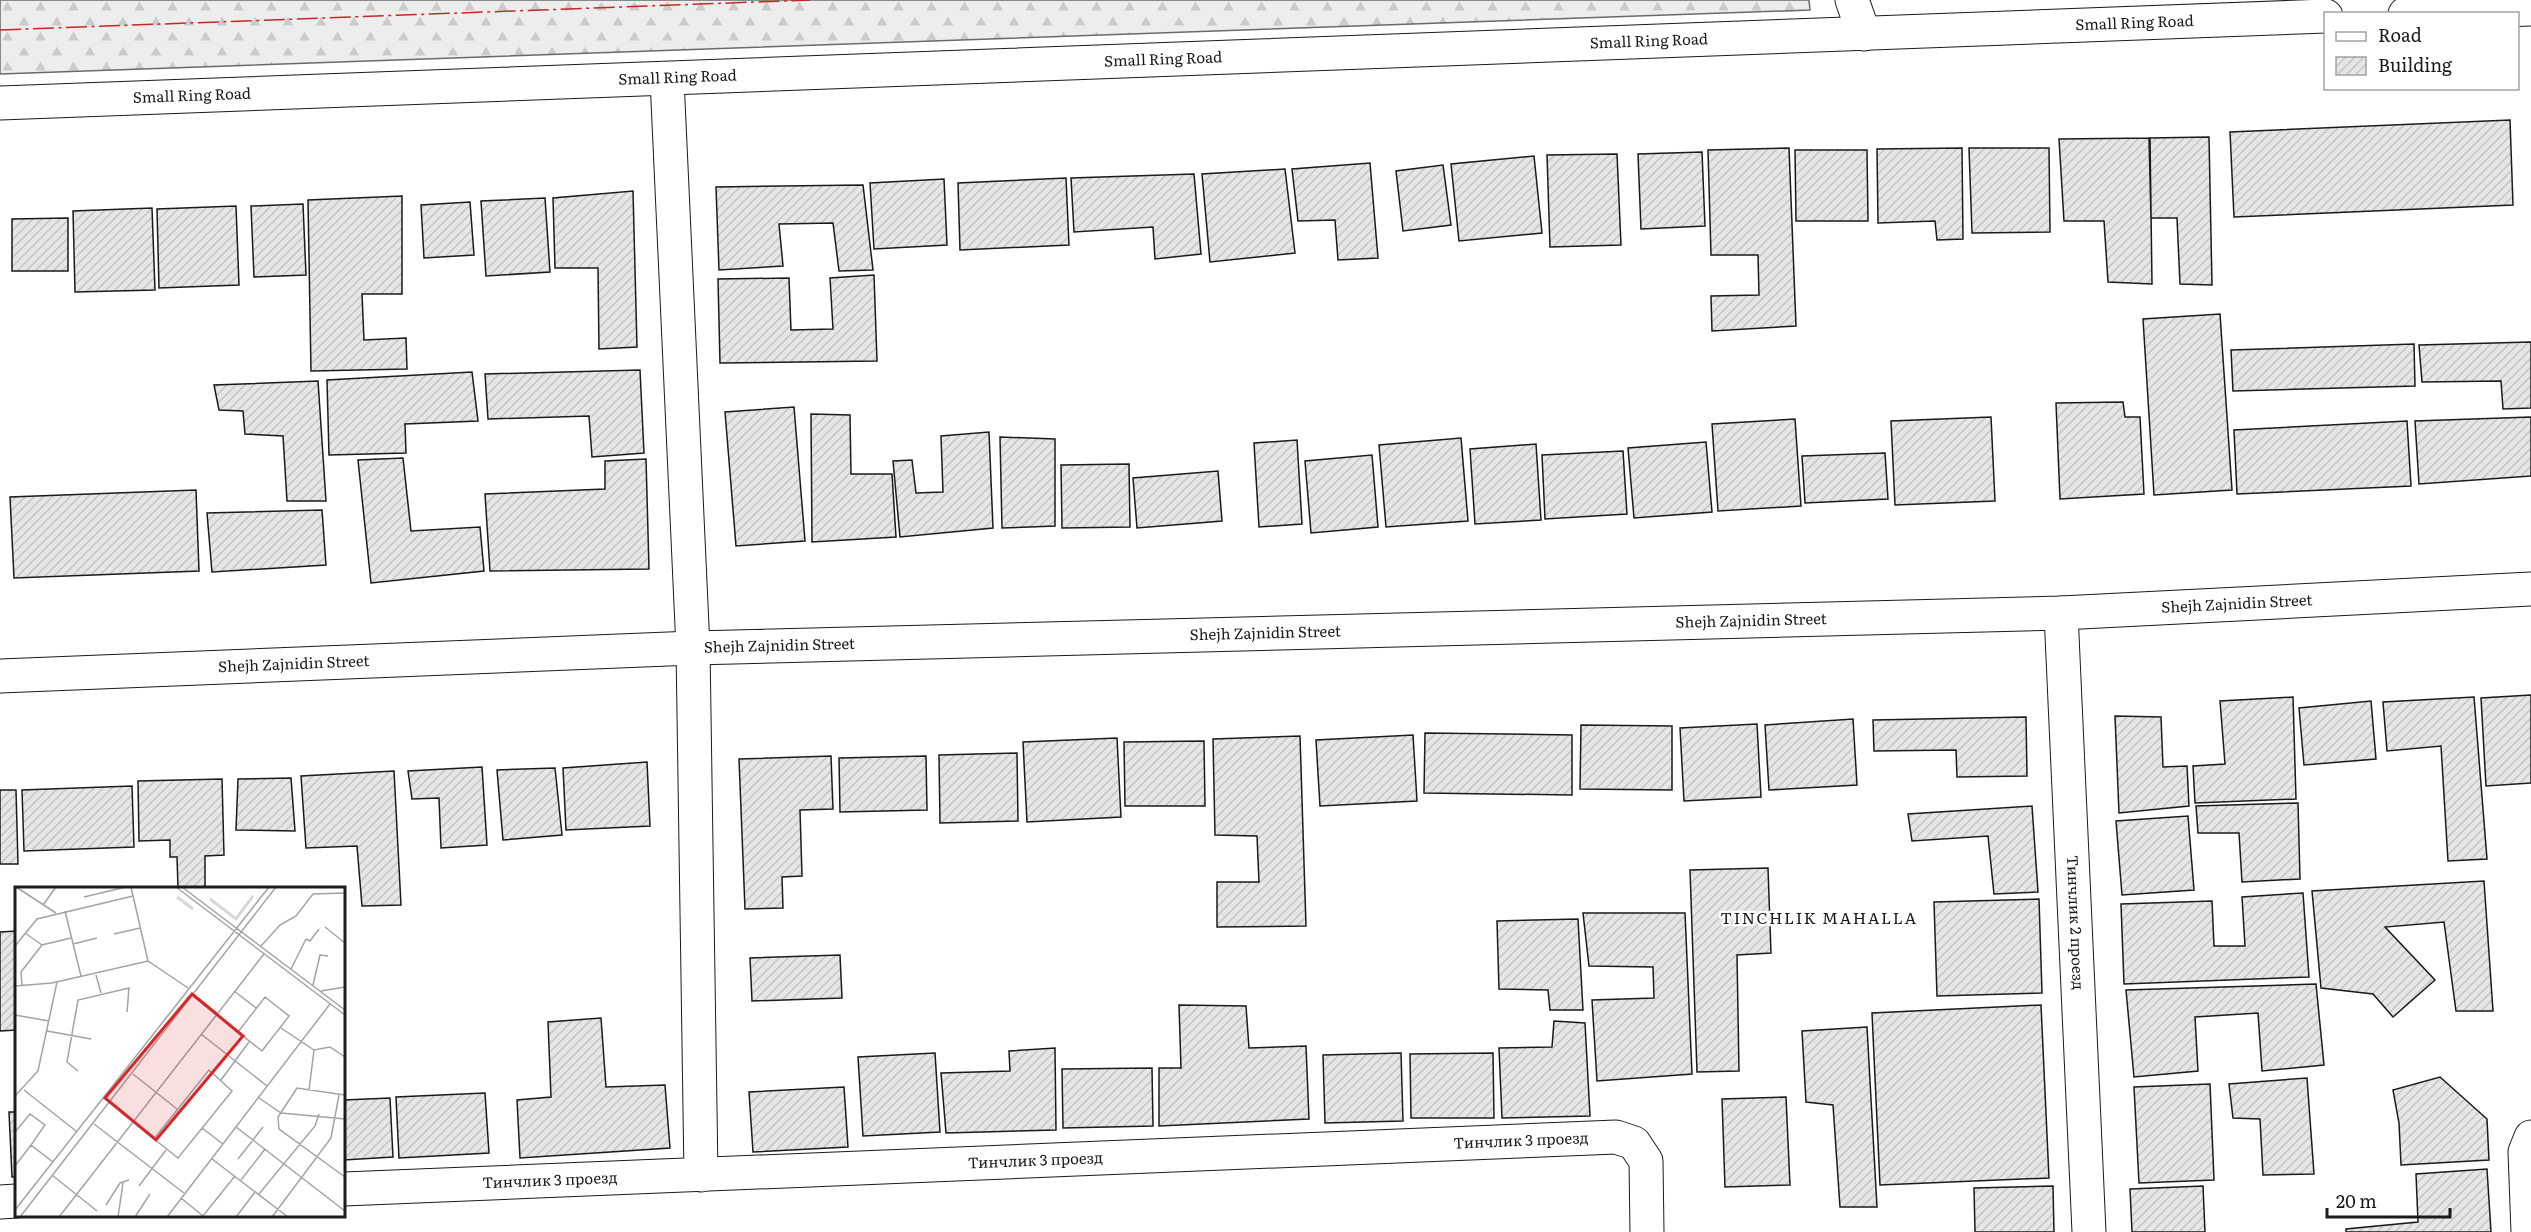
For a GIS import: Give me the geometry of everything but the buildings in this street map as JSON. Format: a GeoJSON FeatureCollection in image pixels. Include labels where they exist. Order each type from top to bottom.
{"type":"FeatureCollection","features":[{"type":"Feature","properties":{"kind":"main road"},"geometry":{"type":"LineString","coordinates":[[1852,0],[1864,34]]}},
{"type":"Feature","properties":{"kind":"main road"},"geometry":{"type":"LineString","coordinates":[[2455,12],[2531,9]]}},
{"type":"Feature","properties":{"kind":"main road","name":"Small Ring Road"},"geometry":{"type":"LineString","coordinates":[[0,104],[2324,16]]}},
{"type":"Feature","properties":{"kind":"main road"},"geometry":{"type":"LineString","coordinates":[[667,78],[693,648],[701,1175]]}},
{"type":"Feature","properties":{"kind":"main road","name":"Shejh Zajnidin Street"},"geometry":{"type":"LineString","coordinates":[[0,676],[693,648],[2061,613],[2531,589]]}},
{"type":"Feature","properties":{"kind":"main road","name":"Тинчлик 2 проезд"},"geometry":{"type":"LineString","coordinates":[[2061,613],[2089,1232]]}},
{"type":"Feature","properties":{"kind":"main road","name":"Тинчлик 3 проезд"},"geometry":{"type":"LineString","coordinates":[[345,1189],[1616,1137],[1634,1143],[1646,1161],[1647,1232]]}},
{"type":"Feature","properties":{"kind":"main road"},"geometry":{"type":"LineString","coordinates":[[2528,1232],[2525,1152],[2531,1137]]}},
{"type":"Feature","properties":{"kind":"main road"},"geometry":{"type":"LineString","coordinates":[[0,1202],[15,1201]]}},
{"type":"Feature","properties":{"kind":"green space"},"geometry":{"type":"Polygon","coordinates":[[[0,0],[1809,0],[1810,10],[0,74],[0,0]]]}},
{"type":"Feature","properties":{"kind":"power"},"geometry":{"type":"LineString","coordinates":[[0,30],[810,0]]}},
{"type":"Feature","properties":{"kind":"district","name":"TINCHLIK MAHALLA"},"geometry":{"type":"Point","coordinates":[1819,918]}}]}
